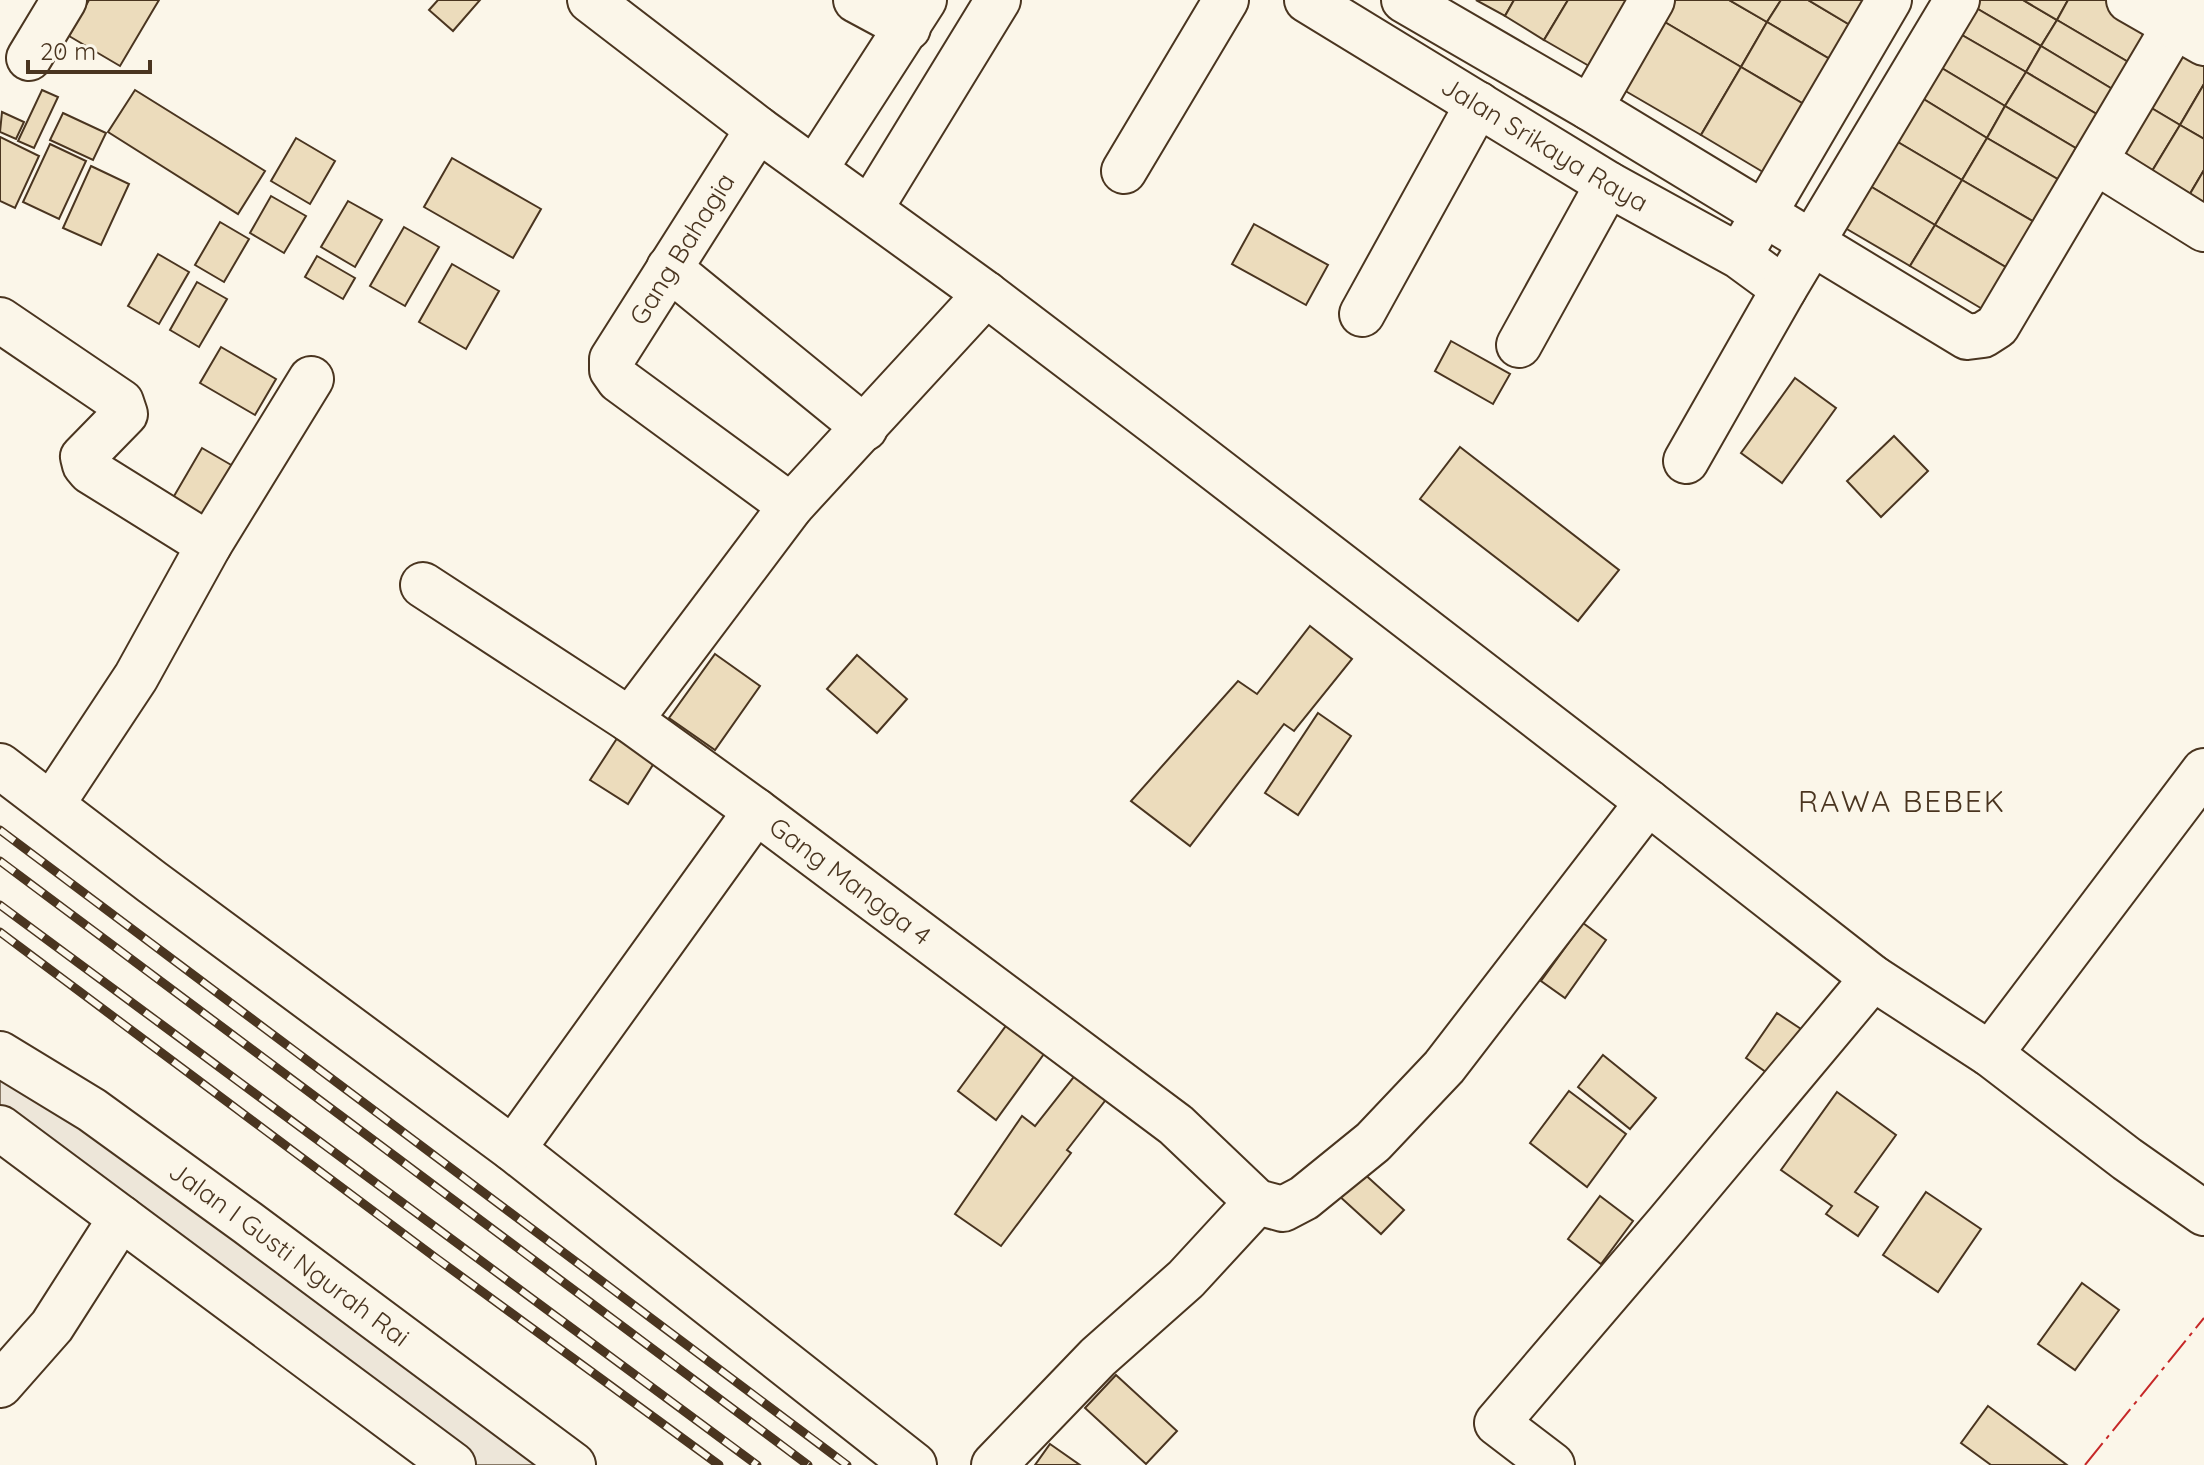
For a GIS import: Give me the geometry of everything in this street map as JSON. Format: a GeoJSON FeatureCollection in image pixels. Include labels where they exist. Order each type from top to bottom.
{"type":"FeatureCollection","features":[{"type":"Feature","properties":{"kind":"street"},"geometry":{"type":"LineString","coordinates":[[29,58],[64,0]]}},
{"type":"Feature","properties":{"kind":"street"},"geometry":{"type":"LineString","coordinates":[[590,0],[758,129],[986,294],[1873,978],[1990,1054],[2127,1159],[2204,1213]]}},
{"type":"Feature","properties":{"kind":"street"},"geometry":{"type":"LineString","coordinates":[[815,169],[916,14],[856,0]]}},
{"type":"Feature","properties":{"kind":"street"},"geometry":{"type":"LineString","coordinates":[[870,209],[998,0]]}},
{"type":"Feature","properties":{"kind":"street"},"geometry":{"type":"LineString","coordinates":[[1124,171],[1226,0]]}},
{"type":"Feature","properties":{"kind":"street","name":"Jalan Srikaya Raya"},"geometry":{"type":"LineString","coordinates":[[1307,0],[1608,184],[1739,256],[1784,289]]}},
{"type":"Feature","properties":{"kind":"street","name":"Jalan Srikaya Raya"},"geometry":{"type":"LineString","coordinates":[[1404,0],[1590,108],[1967,337],[1983,335],[1997,326],[2095,161],[2189,23]]}},
{"type":"Feature","properties":{"kind":"street"},"geometry":{"type":"LineString","coordinates":[[1590,108],[1652,0]]}},
{"type":"Feature","properties":{"kind":"street"},"geometry":{"type":"LineString","coordinates":[[1739,256],[1889,0]]}},
{"type":"Feature","properties":{"kind":"street"},"geometry":{"type":"LineString","coordinates":[[1686,461],[1784,289],[1957,0]]}},
{"type":"Feature","properties":{"kind":"street"},"geometry":{"type":"LineString","coordinates":[[2129,0],[2189,23]]}},
{"type":"Feature","properties":{"kind":"street"},"geometry":{"type":"LineString","coordinates":[[1362,314],[1478,104]]}},
{"type":"Feature","properties":{"kind":"street","name":"Gang Bahagia"},"geometry":{"type":"LineString","coordinates":[[758,129],[612,359],[612,370],[619,380],[791,506]]}},
{"type":"Feature","properties":{"kind":"street"},"geometry":{"type":"LineString","coordinates":[[2095,161],[2204,229]]}},
{"type":"Feature","properties":{"kind":"street"},"geometry":{"type":"LineString","coordinates":[[1519,345],[1608,184]]}},
{"type":"Feature","properties":{"kind":"street"},"geometry":{"type":"LineString","coordinates":[[669,268],[865,428]]}},
{"type":"Feature","properties":{"kind":"street"},"geometry":{"type":"LineString","coordinates":[[630,720],[791,506],[986,294]]}},
{"type":"Feature","properties":{"kind":"street"},"geometry":{"type":"LineString","coordinates":[[0,320],[121,402],[125,414],[83,457],[90,471],[209,545]]}},
{"type":"Feature","properties":{"kind":"street"},"geometry":{"type":"LineString","coordinates":[[52,804],[136,677],[209,545],[311,379]]}},
{"type":"Feature","properties":{"kind":"street","name":"Gang Mangga 4"},"geometry":{"type":"LineString","coordinates":[[423,585],[630,720],[756,811],[1176,1125],[1257,1202]]}},
{"type":"Feature","properties":{"kind":"street"},"geometry":{"type":"LineString","coordinates":[[0,766],[513,1149],[914,1465]]}},
{"type":"Feature","properties":{"kind":"street"},"geometry":{"type":"LineString","coordinates":[[1990,1054],[2204,771]]}},
{"type":"Feature","properties":{"kind":"street"},"geometry":{"type":"LineString","coordinates":[[994,1465],[1098,1357],[1186,1279],[1257,1202],[1283,1209],[1304,1198],[1373,1142],[1444,1067],[1648,802]]}},
{"type":"Feature","properties":{"kind":"street"},"geometry":{"type":"LineString","coordinates":[[513,1149],[756,811]]}},
{"type":"Feature","properties":{"kind":"street"},"geometry":{"type":"LineString","coordinates":[[1552,1465],[1497,1423],[1873,978]]}},
{"type":"Feature","properties":{"kind":"street","name":"Jalan I Gusti Ngurah Rai"},"geometry":{"type":"LineString","coordinates":[[0,1054],[92,1110],[573,1465]]}},
{"type":"Feature","properties":{"kind":"street"},"geometry":{"type":"LineString","coordinates":[[0,1128],[453,1465]]}},
{"type":"Feature","properties":{"kind":"street"},"geometry":{"type":"LineString","coordinates":[[0,1385],[52,1326],[121,1218]]}},
{"type":"Feature","properties":{"kind":"shaded area"},"geometry":{"type":"Polygon","coordinates":[[[0,1054],[573,1465],[453,1465],[0,1128],[0,1054]]]}},
{"type":"Feature","properties":{"kind":"building"},"geometry":{"type":"Polygon","coordinates":[[[89,0],[159,0],[120,66],[69,36],[89,0]]]}},
{"type":"Feature","properties":{"kind":"building"},"geometry":{"type":"Polygon","coordinates":[[[438,0],[480,0],[453,31],[429,10],[438,0]]]}},
{"type":"Feature","properties":{"kind":"building"},"geometry":{"type":"Polygon","coordinates":[[[1476,0],[1514,0],[1505,16],[1476,0]]]}},
{"type":"Feature","properties":{"kind":"building"},"geometry":{"type":"Polygon","coordinates":[[[1514,0],[1568,0],[1544,40],[1505,16],[1514,0]]]}},
{"type":"Feature","properties":{"kind":"building"},"geometry":{"type":"Polygon","coordinates":[[[1568,0],[1636,0],[1596,70],[1544,40],[1568,0]]]}},
{"type":"Feature","properties":{"kind":"building"},"geometry":{"type":"Polygon","coordinates":[[[1675,0],[1729,0],[1767,22],[1741,67],[1663,21],[1675,0]]]}},
{"type":"Feature","properties":{"kind":"building"},"geometry":{"type":"Polygon","coordinates":[[[1729,0],[1781,0],[1767,22],[1729,0]]]}},
{"type":"Feature","properties":{"kind":"building"},"geometry":{"type":"Polygon","coordinates":[[[1781,0],[1808,0],[1865,34],[1845,68],[1767,22],[1781,0]]]}},
{"type":"Feature","properties":{"kind":"building"},"geometry":{"type":"Polygon","coordinates":[[[1808,0],[1886,0],[1865,34],[1808,0]]]}},
{"type":"Feature","properties":{"kind":"building"},"geometry":{"type":"Polygon","coordinates":[[[1973,0],[2023,0],[2057,20],[2041,46],[1971,5],[1973,0]]]}},
{"type":"Feature","properties":{"kind":"building"},"geometry":{"type":"Polygon","coordinates":[[[2023,0],[2068,0],[2057,20],[2023,0]]]}},
{"type":"Feature","properties":{"kind":"building"},"geometry":{"type":"Polygon","coordinates":[[[2068,0],[2108,0],[2152,26],[2130,63],[2057,20],[2068,0]]]}},
{"type":"Feature","properties":{"kind":"building"},"geometry":{"type":"Polygon","coordinates":[[[1971,5],[2041,46],[2026,72],[1955,31],[1971,5]]]}},
{"type":"Feature","properties":{"kind":"building"},"geometry":{"type":"Polygon","coordinates":[[[2057,20],[2130,63],[2114,90],[2041,46],[2057,20]]]}},
{"type":"Feature","properties":{"kind":"building"},"geometry":{"type":"Polygon","coordinates":[[[1663,21],[1741,67],[1701,135],[1622,89],[1663,21]]]}},
{"type":"Feature","properties":{"kind":"building"},"geometry":{"type":"Polygon","coordinates":[[[1767,22],[1845,68],[1819,113],[1741,67],[1767,22]]]}},
{"type":"Feature","properties":{"kind":"building"},"geometry":{"type":"Polygon","coordinates":[[[1955,31],[2026,72],[2005,106],[1935,64],[1955,31]]]}},
{"type":"Feature","properties":{"kind":"building"},"geometry":{"type":"Polygon","coordinates":[[[2041,46],[2114,90],[2100,116],[2026,72],[2041,46]]]}},
{"type":"Feature","properties":{"kind":"building"},"geometry":{"type":"Polygon","coordinates":[[[2176,48],[2204,64],[2204,84],[2180,125],[2143,103],[2176,48]]]}},
{"type":"Feature","properties":{"kind":"building"},"geometry":{"type":"Polygon","coordinates":[[[1935,64],[2005,106],[1987,138],[1917,95],[1935,64]]]}},
{"type":"Feature","properties":{"kind":"building"},"geometry":{"type":"Polygon","coordinates":[[[1741,67],[1819,113],[1778,181],[1701,135],[1741,67]]]}},
{"type":"Feature","properties":{"kind":"building"},"geometry":{"type":"Polygon","coordinates":[[[2026,72],[2100,116],[2079,150],[2005,106],[2026,72]]]}},
{"type":"Feature","properties":{"kind":"building"},"geometry":{"type":"Polygon","coordinates":[[[2204,84],[2204,139],[2180,125],[2204,84]]]}},
{"type":"Feature","properties":{"kind":"building"},"geometry":{"type":"Polygon","coordinates":[[[42,90],[58,97],[34,148],[18,141],[42,90]]]}},
{"type":"Feature","properties":{"kind":"building"},"geometry":{"type":"Polygon","coordinates":[[[135,90],[265,171],[238,214],[108,132],[135,90]]]}},
{"type":"Feature","properties":{"kind":"building"},"geometry":{"type":"Polygon","coordinates":[[[1917,95],[1987,138],[1962,180],[1891,138],[1917,95]]]}},
{"type":"Feature","properties":{"kind":"building"},"geometry":{"type":"Polygon","coordinates":[[[2143,103],[2180,125],[2146,181],[2110,160],[2143,103]]]}},
{"type":"Feature","properties":{"kind":"building"},"geometry":{"type":"Polygon","coordinates":[[[2005,106],[2079,150],[2061,181],[1987,138],[2005,106]]]}},
{"type":"Feature","properties":{"kind":"building"},"geometry":{"type":"Polygon","coordinates":[[[2,112],[24,122],[16,139],[0,132],[2,112]]]}},
{"type":"Feature","properties":{"kind":"building"},"geometry":{"type":"Polygon","coordinates":[[[63,113],[106,133],[93,160],[50,140],[63,113]]]}},
{"type":"Feature","properties":{"kind":"building"},"geometry":{"type":"Polygon","coordinates":[[[2180,125],[2204,139],[2204,170],[2184,204],[2146,181],[2180,125]]]}},
{"type":"Feature","properties":{"kind":"building"},"geometry":{"type":"Polygon","coordinates":[[[0,137],[39,156],[15,208],[0,201],[0,137]]]}},
{"type":"Feature","properties":{"kind":"building"},"geometry":{"type":"Polygon","coordinates":[[[296,138],[335,161],[310,204],[271,181],[296,138]]]}},
{"type":"Feature","properties":{"kind":"building"},"geometry":{"type":"Polygon","coordinates":[[[1891,138],[1962,180],[1935,225],[1865,183],[1891,138]]]}},
{"type":"Feature","properties":{"kind":"building"},"geometry":{"type":"Polygon","coordinates":[[[1987,138],[2061,181],[2036,223],[1962,180],[1987,138]]]}},
{"type":"Feature","properties":{"kind":"building"},"geometry":{"type":"Polygon","coordinates":[[[50,144],[86,161],[59,219],[23,202],[50,144]]]}},
{"type":"Feature","properties":{"kind":"building"},"geometry":{"type":"Polygon","coordinates":[[[452,158],[541,209],[513,258],[424,207],[452,158]]]}},
{"type":"Feature","properties":{"kind":"building"},"geometry":{"type":"Polygon","coordinates":[[[91,166],[129,184],[101,245],[63,228],[91,166]]]}},
{"type":"Feature","properties":{"kind":"building"},"geometry":{"type":"Polygon","coordinates":[[[2204,170],[2204,216],[2184,204],[2204,170]]]}},
{"type":"Feature","properties":{"kind":"building"},"geometry":{"type":"Polygon","coordinates":[[[1962,180],[2036,223],[2009,269],[1935,225],[1962,180]]]}},
{"type":"Feature","properties":{"kind":"building"},"geometry":{"type":"Polygon","coordinates":[[[1865,183],[1935,225],[1910,266],[1840,225],[1865,183]]]}},
{"type":"Feature","properties":{"kind":"building"},"geometry":{"type":"Polygon","coordinates":[[[271,196],[306,216],[284,253],[250,233],[271,196]]]}},
{"type":"Feature","properties":{"kind":"building"},"geometry":{"type":"Polygon","coordinates":[[[348,201],[382,220],[355,267],[321,247],[348,201]]]}},
{"type":"Feature","properties":{"kind":"building"},"geometry":{"type":"Polygon","coordinates":[[[220,222],[249,239],[224,282],[195,265],[220,222]]]}},
{"type":"Feature","properties":{"kind":"building"},"geometry":{"type":"Polygon","coordinates":[[[1254,224],[1328,265],[1306,305],[1232,264],[1254,224]]]}},
{"type":"Feature","properties":{"kind":"building"},"geometry":{"type":"Polygon","coordinates":[[[1935,225],[2009,269],[1984,310],[1910,266],[1935,225]]]}},
{"type":"Feature","properties":{"kind":"building"},"geometry":{"type":"Polygon","coordinates":[[[404,227],[439,247],[405,306],[370,286],[404,227]]]}},
{"type":"Feature","properties":{"kind":"building"},"geometry":{"type":"Polygon","coordinates":[[[158,254],[189,272],[159,324],[128,306],[158,254]]]}},
{"type":"Feature","properties":{"kind":"building"},"geometry":{"type":"Polygon","coordinates":[[[317,256],[355,278],[343,299],[305,277],[317,256]]]}},
{"type":"Feature","properties":{"kind":"building"},"geometry":{"type":"Polygon","coordinates":[[[452,264],[499,291],[466,349],[419,322],[452,264]]]}},
{"type":"Feature","properties":{"kind":"building"},"geometry":{"type":"Polygon","coordinates":[[[197,282],[227,299],[199,347],[170,330],[197,282]]]}},
{"type":"Feature","properties":{"kind":"building"},"geometry":{"type":"Polygon","coordinates":[[[1451,341],[1510,374],[1493,404],[1435,371],[1451,341]]]}},
{"type":"Feature","properties":{"kind":"building"},"geometry":{"type":"Polygon","coordinates":[[[221,347],[276,379],[255,415],[200,383],[221,347]]]}},
{"type":"Feature","properties":{"kind":"building"},"geometry":{"type":"Polygon","coordinates":[[[1795,378],[1836,408],[1782,483],[1741,453],[1795,378]]]}},
{"type":"Feature","properties":{"kind":"building"},"geometry":{"type":"Polygon","coordinates":[[[1894,436],[1928,471],[1881,517],[1847,481],[1894,436]]]}},
{"type":"Feature","properties":{"kind":"building"},"geometry":{"type":"Polygon","coordinates":[[[1460,447],[1619,570],[1578,621],[1420,499],[1460,447]]]}},
{"type":"Feature","properties":{"kind":"building"},"geometry":{"type":"Polygon","coordinates":[[[202,448],[245,473],[207,540],[163,515],[202,448]]]}},
{"type":"Feature","properties":{"kind":"building"},"geometry":{"type":"Polygon","coordinates":[[[1310,626],[1352,659],[1294,731],[1284,724],[1190,846],[1131,801],[1238,681],[1257,694],[1310,626]]]}},
{"type":"Feature","properties":{"kind":"building"},"geometry":{"type":"Polygon","coordinates":[[[715,654],[760,686],[715,750],[669,718],[715,654]]]}},
{"type":"Feature","properties":{"kind":"building"},"geometry":{"type":"Polygon","coordinates":[[[857,655],[907,699],[877,733],[827,689],[857,655]]]}},
{"type":"Feature","properties":{"kind":"building"},"geometry":{"type":"Polygon","coordinates":[[[1318,713],[1351,736],[1298,815],[1265,793],[1318,713]]]}},
{"type":"Feature","properties":{"kind":"building"},"geometry":{"type":"Polygon","coordinates":[[[625,726],[663,749],[628,804],[590,780],[625,726]]]}},
{"type":"Feature","properties":{"kind":"building"},"geometry":{"type":"Polygon","coordinates":[[[1583,923],[1606,940],[1565,998],[1541,981],[1583,923]]]}},
{"type":"Feature","properties":{"kind":"building"},"geometry":{"type":"Polygon","coordinates":[[[1777,1013],[1804,1031],[1773,1077],[1746,1058],[1777,1013]]]}},
{"type":"Feature","properties":{"kind":"building"},"geometry":{"type":"Polygon","coordinates":[[[1011,1019],[1049,1047],[996,1120],[958,1091],[1011,1019]]]}},
{"type":"Feature","properties":{"kind":"building"},"geometry":{"type":"Polygon","coordinates":[[[1603,1055],[1656,1098],[1630,1129],[1578,1087],[1603,1055]]]}},
{"type":"Feature","properties":{"kind":"building"},"geometry":{"type":"Polygon","coordinates":[[[1077,1073],[1108,1097],[1067,1150],[1071,1153],[1001,1246],[955,1214],[1022,1116],[1035,1126],[1077,1073]]]}},
{"type":"Feature","properties":{"kind":"building"},"geometry":{"type":"Polygon","coordinates":[[[1569,1091],[1626,1134],[1587,1187],[1530,1143],[1569,1091]]]}},
{"type":"Feature","properties":{"kind":"building"},"geometry":{"type":"Polygon","coordinates":[[[1837,1092],[1896,1135],[1855,1192],[1878,1207],[1858,1236],[1826,1214],[1832,1206],[1781,1170],[1837,1092]]]}},
{"type":"Feature","properties":{"kind":"building"},"geometry":{"type":"Polygon","coordinates":[[[1360,1170],[1404,1210],[1381,1234],[1337,1194],[1360,1170]]]}},
{"type":"Feature","properties":{"kind":"building"},"geometry":{"type":"Polygon","coordinates":[[[1926,1192],[1981,1229],[1938,1292],[1883,1255],[1926,1192]]]}},
{"type":"Feature","properties":{"kind":"building"},"geometry":{"type":"Polygon","coordinates":[[[1600,1196],[1633,1221],[1601,1264],[1568,1239],[1600,1196]]]}},
{"type":"Feature","properties":{"kind":"building"},"geometry":{"type":"Polygon","coordinates":[[[2082,1283],[2119,1310],[2075,1370],[2038,1344],[2082,1283]]]}},
{"type":"Feature","properties":{"kind":"building"},"geometry":{"type":"Polygon","coordinates":[[[1116,1375],[1177,1431],[1146,1464],[1085,1408],[1116,1375]]]}},
{"type":"Feature","properties":{"kind":"building"},"geometry":{"type":"Polygon","coordinates":[[[1988,1406],[2067,1465],[1991,1465],[1961,1443],[1988,1406]]]}},
{"type":"Feature","properties":{"kind":"building"},"geometry":{"type":"Polygon","coordinates":[[[1050,1444],[1080,1465],[1035,1465],[1050,1444]]]}},
{"type":"Feature","properties":{"kind":"railway"},"geometry":{"type":"LineString","coordinates":[[0,830],[847,1465]]}},
{"type":"Feature","properties":{"kind":"railway"},"geometry":{"type":"LineString","coordinates":[[0,861],[808,1465]]}},
{"type":"Feature","properties":{"kind":"railway"},"geometry":{"type":"LineString","coordinates":[[0,905],[757,1465]]}},
{"type":"Feature","properties":{"kind":"railway"},"geometry":{"type":"LineString","coordinates":[[0,932],[719,1465]]}},
{"type":"Feature","properties":{"kind":"power"},"geometry":{"type":"LineString","coordinates":[[2085,1465],[2204,1318]]}},
{"type":"Feature","properties":{"kind":"district","name":"RAWA BEBEK"},"geometry":{"type":"Point","coordinates":[1902,802]}}]}
